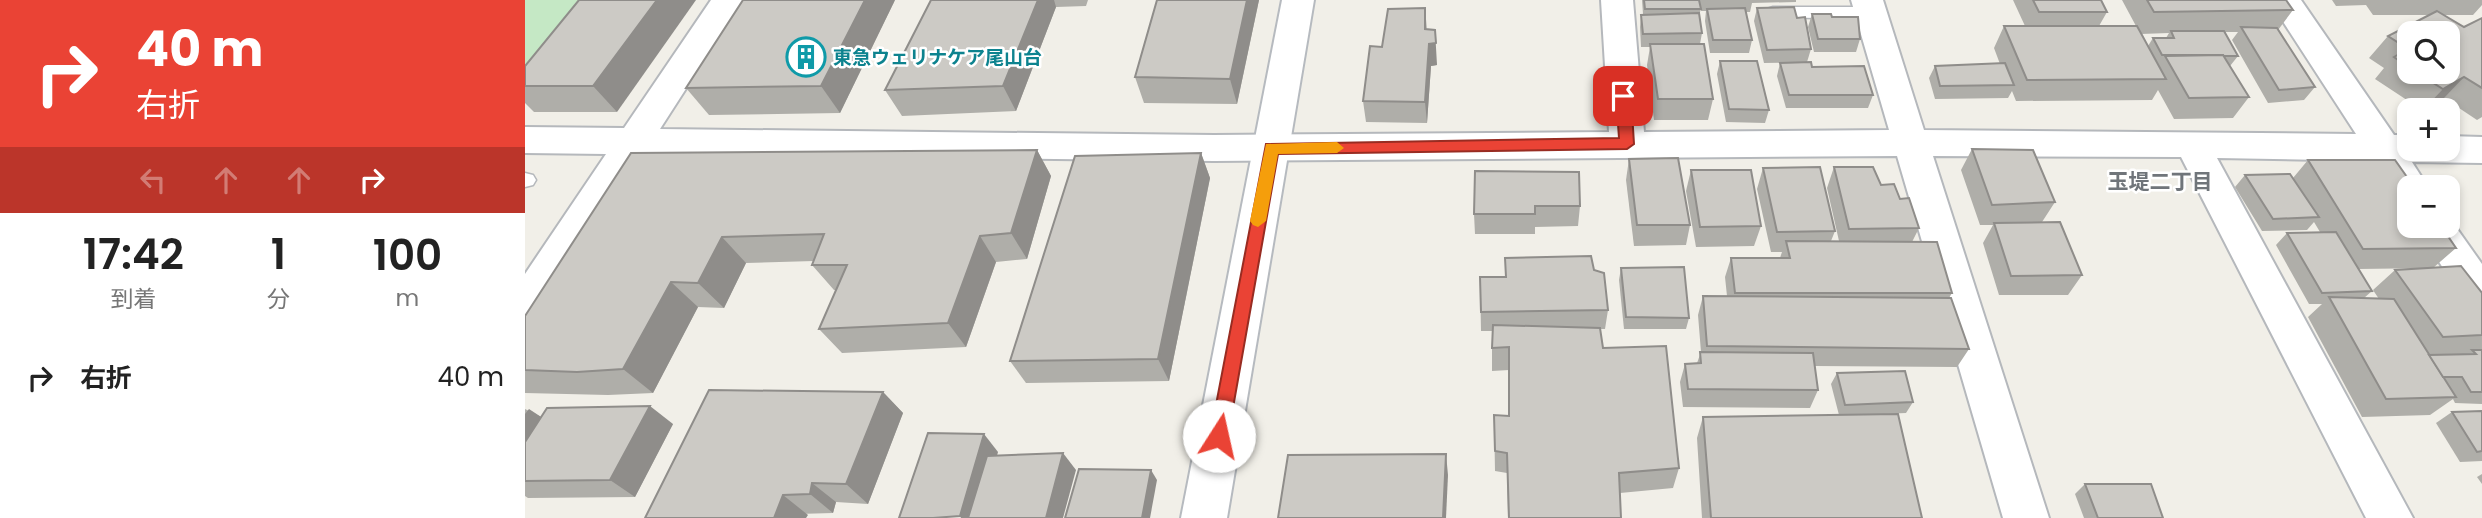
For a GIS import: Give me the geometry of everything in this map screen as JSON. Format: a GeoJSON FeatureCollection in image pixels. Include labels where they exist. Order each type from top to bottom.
{"type":"FeatureCollection","features":[{"type":"Feature","properties":{"kind":"street"},"geometry":{"type":"LineString","coordinates":[[525,306],[727,0]]}},
{"type":"Feature","properties":{"kind":"street"},"geometry":{"type":"LineString","coordinates":[[1203,518],[1298,0]]}},
{"type":"Feature","properties":{"kind":"street"},"geometry":{"type":"LineString","coordinates":[[1617,0],[1627,144]]}},
{"type":"Feature","properties":{"kind":"street"},"geometry":{"type":"LineString","coordinates":[[2285,0],[2402,175]]}},
{"type":"Feature","properties":{"kind":"street"},"geometry":{"type":"LineString","coordinates":[[1869,6],[2026,518]]}},
{"type":"Feature","properties":{"kind":"street"},"geometry":{"type":"LineString","coordinates":[[525,140],[1271,148],[1627,144],[2193,144],[2482,150]]}},
{"type":"Feature","properties":{"kind":"street"},"geometry":{"type":"LineString","coordinates":[[2193,144],[2390,518]]}},
{"type":"Feature","properties":{"kind":"street"},"geometry":{"type":"LineString","coordinates":[[2443,238],[2482,296]]}},
{"type":"Feature","properties":{"kind":"lane"},"geometry":{"type":"LineString","coordinates":[[1773,13],[1869,6]]}},
{"type":"Feature","properties":{"kind":"green space"},"geometry":{"type":"Polygon","coordinates":[[[525,0],[598,0],[525,92],[525,0]]]}},
{"type":"Feature","properties":{"kind":"building"},"geometry":{"type":"Polygon","coordinates":[[[579,0],[657,0],[593,86],[525,86],[525,66],[579,0]]]}},
{"type":"Feature","properties":{"kind":"building"},"geometry":{"type":"Polygon","coordinates":[[[743,0],[865,0],[821,86],[686,88],[743,0]]]}},
{"type":"Feature","properties":{"kind":"building"},"geometry":{"type":"Polygon","coordinates":[[[931,0],[1038,0],[1003,86],[885,90],[931,0]]]}},
{"type":"Feature","properties":{"kind":"building"},"geometry":{"type":"Polygon","coordinates":[[[1157,0],[1247,0],[1230,79],[1135,77],[1157,0]]]}},
{"type":"Feature","properties":{"kind":"building"},"geometry":{"type":"Polygon","coordinates":[[[1644,0],[1699,0],[1701,9],[1645,9],[1644,0]]]}},
{"type":"Feature","properties":{"kind":"building"},"geometry":{"type":"Polygon","coordinates":[[[2033,0],[2101,0],[2107,12],[2039,12],[2033,0]]]}},
{"type":"Feature","properties":{"kind":"building"},"geometry":{"type":"Polygon","coordinates":[[[2147,0],[2286,0],[2293,10],[2154,12],[2147,0]]]}},
{"type":"Feature","properties":{"kind":"building"},"geometry":{"type":"Polygon","coordinates":[[[1794,7],[1797,18],[1805,17],[1811,49],[1767,50],[1757,8],[1794,7]]]}},
{"type":"Feature","properties":{"kind":"building"},"geometry":{"type":"Polygon","coordinates":[[[1425,8],[1425,29],[1435,30],[1436,43],[1429,44],[1425,102],[1363,101],[1370,46],[1382,47],[1388,9],[1425,8]]]}},
{"type":"Feature","properties":{"kind":"building"},"geometry":{"type":"Polygon","coordinates":[[[1745,8],[1752,40],[1713,40],[1707,9],[1745,8]]]}},
{"type":"Feature","properties":{"kind":"building"},"geometry":{"type":"Polygon","coordinates":[[[2437,11],[2454,21],[2417,21],[2437,11]]]}},
{"type":"Feature","properties":{"kind":"building"},"geometry":{"type":"Polygon","coordinates":[[[1699,13],[1702,33],[1643,34],[1641,15],[1699,13]]]}},
{"type":"Feature","properties":{"kind":"building"},"geometry":{"type":"Polygon","coordinates":[[[1812,14],[1858,17],[1860,39],[1818,39],[1812,14]]]}},
{"type":"Feature","properties":{"kind":"building"},"geometry":{"type":"Polygon","coordinates":[[[2482,18],[2482,88],[2464,77],[2460,79],[2460,25],[2464,27],[2482,18]]]}},
{"type":"Feature","properties":{"kind":"building"},"geometry":{"type":"Polygon","coordinates":[[[2004,26],[2137,26],[2166,79],[2027,80],[2004,26]]]}},
{"type":"Feature","properties":{"kind":"building"},"geometry":{"type":"Polygon","coordinates":[[[2241,27],[2277,28],[2315,87],[2279,90],[2241,27]]]}},
{"type":"Feature","properties":{"kind":"building"},"geometry":{"type":"Polygon","coordinates":[[[2171,31],[2224,31],[2238,56],[2162,55],[2153,38],[2174,38],[2171,31]]]}},
{"type":"Feature","properties":{"kind":"building"},"geometry":{"type":"Polygon","coordinates":[[[2397,31],[2397,42],[2388,36],[2397,31]]]}},
{"type":"Feature","properties":{"kind":"building"},"geometry":{"type":"Polygon","coordinates":[[[1650,44],[1704,44],[1713,99],[1658,99],[1650,44]]]}},
{"type":"Feature","properties":{"kind":"building"},"geometry":{"type":"Polygon","coordinates":[[[2223,55],[2249,97],[2189,98],[2165,56],[2223,55]]]}},
{"type":"Feature","properties":{"kind":"building"},"geometry":{"type":"Polygon","coordinates":[[[1720,61],[1757,61],[1769,110],[1729,109],[1720,61]]]}},
{"type":"Feature","properties":{"kind":"building"},"geometry":{"type":"Polygon","coordinates":[[[1811,62],[1812,67],[1864,66],[1873,95],[1789,95],[1780,63],[1811,62]]]}},
{"type":"Feature","properties":{"kind":"building"},"geometry":{"type":"Polygon","coordinates":[[[2005,63],[2014,85],[1940,86],[1935,66],[2005,63]]]}},
{"type":"Feature","properties":{"kind":"building"},"geometry":{"type":"Polygon","coordinates":[[[2435,84],[2452,84],[2443,89],[2435,84]]]}},
{"type":"Feature","properties":{"kind":"building"},"geometry":{"type":"Polygon","coordinates":[[[1972,149],[2033,150],[2055,202],[1992,205],[1972,149]]]}},
{"type":"Feature","properties":{"kind":"building"},"geometry":{"type":"Polygon","coordinates":[[[1037,150],[1011,233],[980,236],[948,323],[819,329],[847,265],[812,265],[824,234],[722,237],[698,283],[671,282],[623,369],[577,372],[525,370],[525,316],[631,153],[1037,150]]]}},
{"type":"Feature","properties":{"kind":"building"},"geometry":{"type":"Polygon","coordinates":[[[1201,153],[1158,359],[1010,361],[1075,156],[1201,153]]]}},
{"type":"Feature","properties":{"kind":"building"},"geometry":{"type":"Polygon","coordinates":[[[1678,158],[1690,225],[1637,225],[1629,159],[1678,158]]]}},
{"type":"Feature","properties":{"kind":"building"},"geometry":{"type":"Polygon","coordinates":[[[2308,160],[2395,160],[2406,175],[2397,175],[2397,238],[2449,238],[2456,248],[2363,249],[2308,160]]]}},
{"type":"Feature","properties":{"kind":"building"},"geometry":{"type":"Polygon","coordinates":[[[1820,167],[1835,231],[1777,232],[1763,168],[1820,167]]]}},
{"type":"Feature","properties":{"kind":"building"},"geometry":{"type":"Polygon","coordinates":[[[1834,167],[1873,167],[1881,185],[1894,184],[1900,199],[1909,198],[1919,228],[1849,229],[1834,167]]]}},
{"type":"Feature","properties":{"kind":"building"},"geometry":{"type":"Polygon","coordinates":[[[1691,170],[1751,170],[1761,226],[1700,227],[1691,170]]]}},
{"type":"Feature","properties":{"kind":"building"},"geometry":{"type":"Polygon","coordinates":[[[1475,171],[1579,172],[1580,206],[1535,206],[1535,214],[1474,214],[1475,171]]]}},
{"type":"Feature","properties":{"kind":"building"},"geometry":{"type":"Polygon","coordinates":[[[2290,174],[2319,217],[2273,219],[2245,175],[2290,174]]]}},
{"type":"Feature","properties":{"kind":"building"},"geometry":{"type":"Polygon","coordinates":[[[2060,222],[2082,275],[2011,276],[1994,223],[2060,222]]]}},
{"type":"Feature","properties":{"kind":"building"},"geometry":{"type":"Polygon","coordinates":[[[2336,232],[2372,291],[2322,293],[2287,233],[2336,232]]]}},
{"type":"Feature","properties":{"kind":"building"},"geometry":{"type":"Polygon","coordinates":[[[1786,241],[1937,242],[1952,293],[1735,293],[1731,258],[1790,258],[1786,241]]]}},
{"type":"Feature","properties":{"kind":"building"},"geometry":{"type":"Polygon","coordinates":[[[1591,256],[1594,270],[1604,273],[1608,310],[1481,312],[1480,277],[1506,277],[1505,258],[1591,256]]]}},
{"type":"Feature","properties":{"kind":"building"},"geometry":{"type":"Polygon","coordinates":[[[2461,266],[2482,293],[2482,335],[2443,337],[2395,270],[2461,266]]]}},
{"type":"Feature","properties":{"kind":"building"},"geometry":{"type":"Polygon","coordinates":[[[1684,267],[1689,318],[1626,317],[1621,268],[1684,267]]]}},
{"type":"Feature","properties":{"kind":"building"},"geometry":{"type":"Polygon","coordinates":[[[1703,296],[1951,298],[1969,349],[1707,346],[1703,296]]]}},
{"type":"Feature","properties":{"kind":"building"},"geometry":{"type":"Polygon","coordinates":[[[2329,297],[2394,299],[2456,397],[2386,399],[2329,297]]]}},
{"type":"Feature","properties":{"kind":"building"},"geometry":{"type":"Polygon","coordinates":[[[1493,325],[1600,328],[1603,348],[1666,346],[1679,468],[1619,473],[1621,518],[1509,518],[1507,453],[1495,451],[1494,415],[1509,416],[1509,347],[1492,348],[1493,325]]]}},
{"type":"Feature","properties":{"kind":"building"},"geometry":{"type":"Polygon","coordinates":[[[2472,350],[2482,350],[2482,392],[2471,392],[2462,377],[2443,377],[2429,355],[2476,354],[2472,350]]]}},
{"type":"Feature","properties":{"kind":"building"},"geometry":{"type":"Polygon","coordinates":[[[1700,352],[1813,353],[1818,390],[1688,389],[1685,364],[1701,363],[1700,352]]]}},
{"type":"Feature","properties":{"kind":"building"},"geometry":{"type":"Polygon","coordinates":[[[1905,371],[1913,402],[1845,405],[1837,373],[1905,371]]]}},
{"type":"Feature","properties":{"kind":"building"},"geometry":{"type":"Polygon","coordinates":[[[709,390],[883,392],[846,484],[812,483],[810,494],[783,495],[774,518],[645,518],[709,390]]]}},
{"type":"Feature","properties":{"kind":"building"},"geometry":{"type":"Polygon","coordinates":[[[650,406],[610,480],[525,481],[525,442],[547,408],[650,406]]]}},
{"type":"Feature","properties":{"kind":"building"},"geometry":{"type":"Polygon","coordinates":[[[2482,411],[2482,451],[2477,452],[2452,412],[2482,411]]]}},
{"type":"Feature","properties":{"kind":"building"},"geometry":{"type":"Polygon","coordinates":[[[1898,414],[1922,518],[1711,518],[1703,417],[1898,414]]]}},
{"type":"Feature","properties":{"kind":"building"},"geometry":{"type":"Polygon","coordinates":[[[928,433],[984,434],[960,516],[899,518],[928,433]]]}},
{"type":"Feature","properties":{"kind":"building"},"geometry":{"type":"Polygon","coordinates":[[[1063,453],[1046,518],[968,518],[987,456],[1063,453]]]}},
{"type":"Feature","properties":{"kind":"building"},"geometry":{"type":"Polygon","coordinates":[[[1446,454],[1443,518],[1278,518],[1288,455],[1446,454]]]}},
{"type":"Feature","properties":{"kind":"building"},"geometry":{"type":"Polygon","coordinates":[[[1079,469],[1151,470],[1142,518],[1065,518],[1079,469]]]}},
{"type":"Feature","properties":{"kind":"building"},"geometry":{"type":"Polygon","coordinates":[[[2085,484],[2151,484],[2163,518],[2098,518],[2085,484]]]}},
{"type":"Feature","properties":{"kind":"slow traffic"},"geometry":{"type":"LineString","coordinates":[[1258,221],[1271,148],[1337,148]]}},
{"type":"Feature","properties":{"kind":"place","name":"東急ウェリナケア尾山台"},"geometry":{"type":"Point","coordinates":[806,57]}},
{"type":"Feature","properties":{"kind":"district","name":"玉堤二丁目"},"geometry":{"type":"Point","coordinates":[2160,181]}},
{"type":"Feature","properties":{"kind":"route"},"geometry":{"type":"LineString","coordinates":[[1219,436],[1271,148],[1627,144],[1623,96]]}}]}
